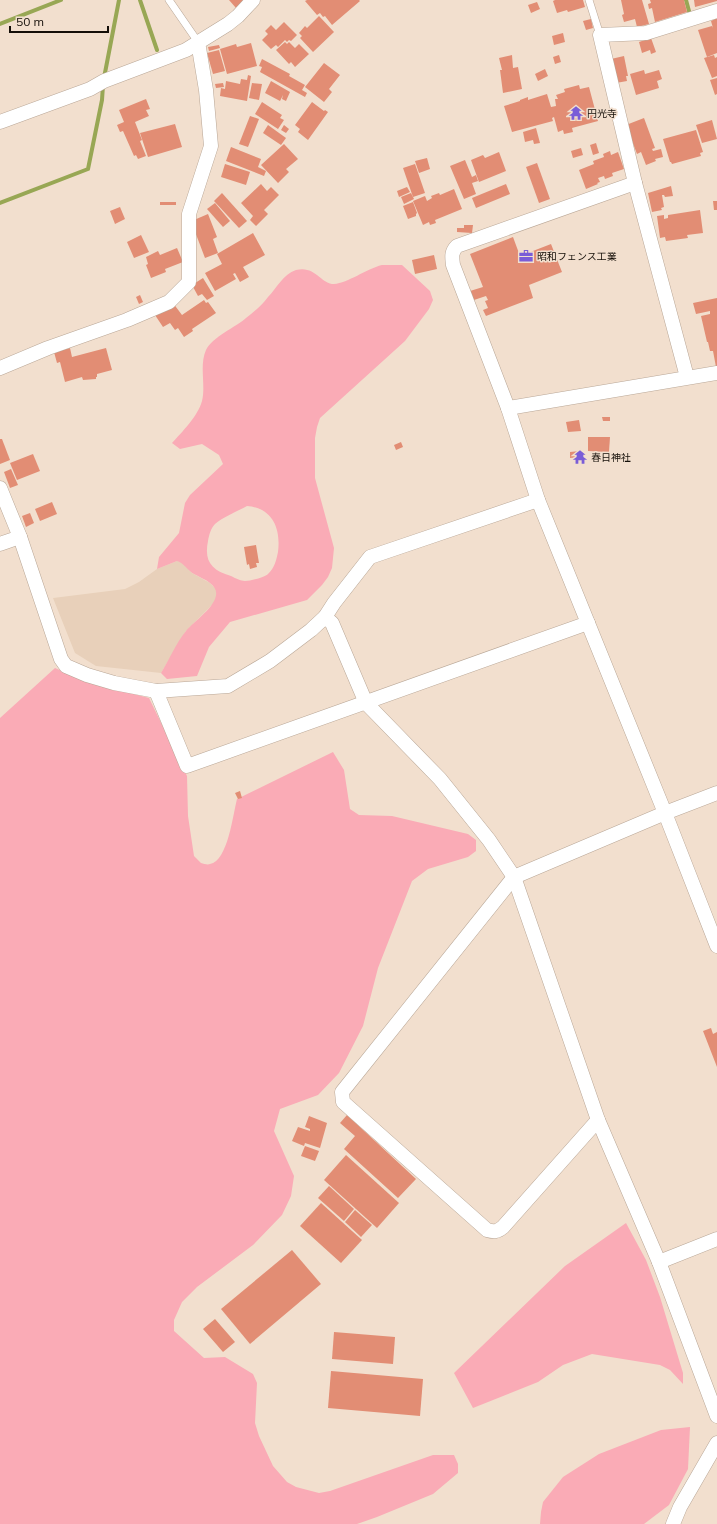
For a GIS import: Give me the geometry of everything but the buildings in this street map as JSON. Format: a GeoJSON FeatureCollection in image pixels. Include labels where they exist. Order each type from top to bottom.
{"type":"FeatureCollection","features":[{"type":"Feature","properties":{"kind":"street"},"geometry":{"type":"LineString","coordinates":[[0,122],[90,89],[104,81],[186,50],[228,24],[253,0]]}},
{"type":"Feature","properties":{"kind":"street"},"geometry":{"type":"LineString","coordinates":[[687,377],[635,183],[600,35],[646,33],[717,11]]}},
{"type":"Feature","properties":{"kind":"street"},"geometry":{"type":"LineString","coordinates":[[0,368],[48,348],[127,320],[170,302],[189,282],[189,214],[211,146],[206,90],[198,42]]}},
{"type":"Feature","properties":{"kind":"street"},"geometry":{"type":"LineString","coordinates":[[635,183],[457,246],[454,249],[452,258],[453,265],[508,408],[538,500],[665,813],[717,946]]}},
{"type":"Feature","properties":{"kind":"street"},"geometry":{"type":"LineString","coordinates":[[508,408],[717,373]]}},
{"type":"Feature","properties":{"kind":"street"},"geometry":{"type":"LineString","coordinates":[[0,488],[20,537],[58,649],[66,666],[87,675],[156,691],[228,686],[270,661],[311,630],[324,617],[370,557],[538,500]]}},
{"type":"Feature","properties":{"kind":"street"},"geometry":{"type":"LineString","coordinates":[[0,544],[20,537]]}},
{"type":"Feature","properties":{"kind":"street"},"geometry":{"type":"LineString","coordinates":[[324,617],[332,623],[366,703],[440,779],[489,840],[514,877],[598,1120],[659,1262],[717,1416]]}},
{"type":"Feature","properties":{"kind":"street"},"geometry":{"type":"LineString","coordinates":[[156,691],[187,766],[588,623]]}},
{"type":"Feature","properties":{"kind":"street"},"geometry":{"type":"LineString","coordinates":[[598,1120],[503,1227],[498,1232],[493,1232],[487,1230],[343,1102],[342,1092],[514,877],[665,813],[717,793]]}},
{"type":"Feature","properties":{"kind":"street"},"geometry":{"type":"LineString","coordinates":[[659,1262],[717,1239]]}},
{"type":"Feature","properties":{"kind":"street"},"geometry":{"type":"LineString","coordinates":[[673,1524],[680,1507],[717,1443]]}},
{"type":"Feature","properties":{"kind":"lane"},"geometry":{"type":"LineString","coordinates":[[169,0],[198,42]]}},
{"type":"Feature","properties":{"kind":"lane"},"geometry":{"type":"LineString","coordinates":[[589,0],[600,35]]}},
{"type":"Feature","properties":{"kind":"shaded area"},"geometry":{"type":"Polygon","coordinates":[[[382,265],[402,265],[430,291],[433,300],[429,309],[405,341],[320,418],[315,438],[315,478],[334,548],[332,568],[328,577],[307,600],[230,622],[209,647],[197,676],[167,679],[161,673],[176,646],[186,631],[214,602],[216,595],[215,589],[210,583],[177,561],[157,569],[159,557],[179,533],[185,503],[190,495],[223,464],[219,455],[202,444],[180,449],[172,443],[189,424],[200,407],[203,395],[203,362],[206,350],[213,341],[224,332],[242,321],[258,308],[291,272],[303,269],[308,270],[325,281],[334,284],[345,281],[382,265]],[[247,506],[218,521],[212,528],[208,541],[207,554],[210,564],[218,571],[243,581],[258,579],[268,574],[274,566],[278,552],[278,535],[273,521],[269,515],[256,508],[247,506]]]}},
{"type":"Feature","properties":{"kind":"shaded area"},"geometry":{"type":"Polygon","coordinates":[[[177,561],[182,562],[192,573],[210,583],[216,589],[217,594],[215,602],[186,631],[161,673],[96,666],[75,653],[53,598],[125,589],[139,582],[157,569],[177,561]]]}},
{"type":"Feature","properties":{"kind":"shaded area"},"geometry":{"type":"Polygon","coordinates":[[[55,668],[88,682],[149,698],[187,776],[188,816],[194,856],[201,863],[210,864],[216,861],[221,855],[229,836],[237,799],[333,752],[344,770],[350,809],[359,815],[392,816],[468,834],[476,840],[476,851],[468,857],[428,869],[412,881],[378,968],[363,1026],[339,1073],[318,1095],[280,1109],[274,1131],[294,1176],[291,1196],[282,1215],[253,1245],[197,1287],[182,1302],[174,1320],[174,1331],[204,1358],[225,1357],[253,1374],[257,1383],[255,1423],[259,1436],[273,1466],[287,1482],[296,1487],[319,1493],[330,1491],[433,1455],[454,1455],[458,1464],[458,1473],[433,1494],[357,1524],[0,1524],[0,718],[55,668]]]}},
{"type":"Feature","properties":{"kind":"shaded area"},"geometry":{"type":"Polygon","coordinates":[[[626,1223],[646,1260],[660,1297],[683,1373],[683,1384],[670,1370],[660,1365],[592,1354],[563,1365],[538,1382],[473,1408],[454,1373],[565,1266],[626,1223]]]}},
{"type":"Feature","properties":{"kind":"shaded area"},"geometry":{"type":"Polygon","coordinates":[[[690,1427],[688,1469],[669,1505],[644,1524],[540,1524],[543,1502],[563,1477],[599,1454],[661,1430],[690,1427]]]}},
{"type":"Feature","properties":{"kind":"waterway"},"geometry":{"type":"LineString","coordinates":[[0,24],[61,0]]}},
{"type":"Feature","properties":{"kind":"waterway"},"geometry":{"type":"LineString","coordinates":[[104,78],[119,0]]}},
{"type":"Feature","properties":{"kind":"waterway"},"geometry":{"type":"LineString","coordinates":[[140,0],[157,50]]}},
{"type":"Feature","properties":{"kind":"waterway"},"geometry":{"type":"LineString","coordinates":[[686,0],[689,11]]}},
{"type":"Feature","properties":{"kind":"waterway"},"geometry":{"type":"LineString","coordinates":[[0,203],[88,169],[102,100],[103,85]]}},
{"type":"Feature","properties":{"kind":"place","name":"円光寺"},"geometry":{"type":"Point","coordinates":[576,113]}},
{"type":"Feature","properties":{"kind":"place","name":"昭和フェンス工業"},"geometry":{"type":"Point","coordinates":[526,256]}},
{"type":"Feature","properties":{"kind":"place","name":"春日神社"},"geometry":{"type":"Point","coordinates":[580,457]}}]}
